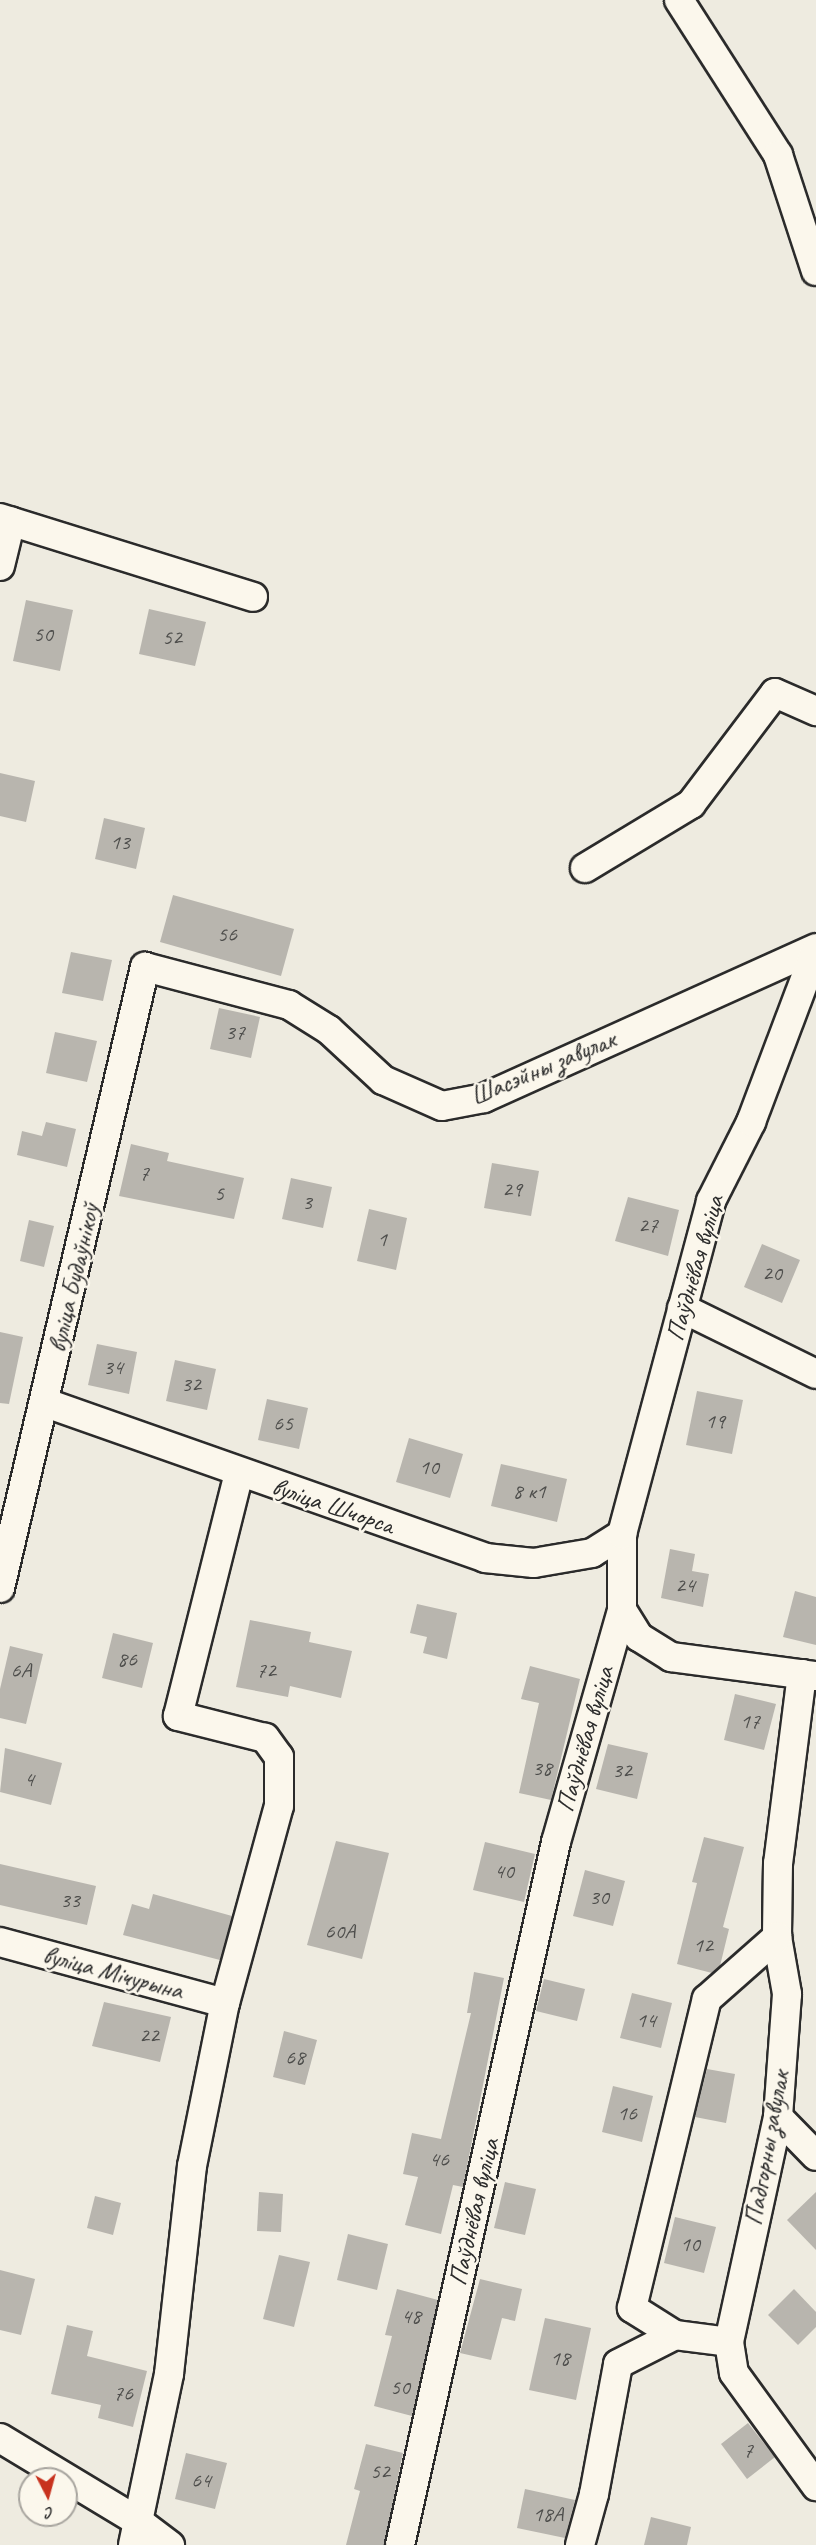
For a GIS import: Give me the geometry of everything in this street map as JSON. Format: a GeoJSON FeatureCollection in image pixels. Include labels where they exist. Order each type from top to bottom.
{"type":"FeatureCollection","features":[{"type":"Feature","properties":{"kind":"street"},"geometry":{"type":"LineString","coordinates":[[679,0],[778,155],[816,272]]}},
{"type":"Feature","properties":{"kind":"street"},"geometry":{"type":"LineString","coordinates":[[806,239],[816,209]]}},
{"type":"Feature","properties":{"kind":"street"},"geometry":{"type":"LineString","coordinates":[[0,566],[5,520],[253,597]]}},
{"type":"Feature","properties":{"kind":"street"},"geometry":{"type":"LineString","coordinates":[[585,868],[691,804],[775,693],[816,711]]}},
{"type":"Feature","properties":{"kind":"street","name":"Шасэйны завулак"},"geometry":{"type":"LineString","coordinates":[[145,967],[289,1005],[328,1030],[383,1080],[442,1106],[484,1098],[816,949]]}},
{"type":"Feature","properties":{"kind":"street","name":"Паўднёвая вуліца"},"geometry":{"type":"LineString","coordinates":[[400,2545],[556,1842],[622,1610],[622,1534],[711,1201],[751,1122],[816,949]]}},
{"type":"Feature","properties":{"kind":"street","name":"вуліца Будаўнікоў"},"geometry":{"type":"LineString","coordinates":[[0,1588],[8,1509],[46,1403],[145,967]]}},
{"type":"Feature","properties":{"kind":"street"},"geometry":{"type":"LineString","coordinates":[[682,1308],[816,1374]]}},
{"type":"Feature","properties":{"kind":"street","name":"вуліца Шчорса"},"geometry":{"type":"LineString","coordinates":[[46,1403],[239,1474],[485,1558],[534,1563],[592,1553],[622,1534]]}},
{"type":"Feature","properties":{"kind":"street"},"geometry":{"type":"LineString","coordinates":[[136,2533],[169,2374],[192,2166],[225,2003],[279,1806],[279,1757],[265,1738],[178,1716],[239,1474]]}},
{"type":"Feature","properties":{"kind":"street"},"geometry":{"type":"LineString","coordinates":[[622,1610],[639,1637],[671,1657],[809,1675]]}},
{"type":"Feature","properties":{"kind":"street","name":"Падгорны завулак"},"geometry":{"type":"LineString","coordinates":[[809,1675],[778,1863],[777,1937],[787,1994],[778,2117],[729,2342],[734,2373],[816,2486]]}},
{"type":"Feature","properties":{"kind":"street"},"geometry":{"type":"LineString","coordinates":[[729,2342],[675,2335],[632,2308],[707,1999],[777,1937]]}},
{"type":"Feature","properties":{"kind":"street","name":"вуліца Мічурына"},"geometry":{"type":"LineString","coordinates":[[0,1942],[225,2003]]}},
{"type":"Feature","properties":{"kind":"street"},"geometry":{"type":"LineString","coordinates":[[778,2117],[816,2156]]}},
{"type":"Feature","properties":{"kind":"street"},"geometry":{"type":"LineString","coordinates":[[580,2545],[594,2494],[618,2364],[675,2335]]}},
{"type":"Feature","properties":{"kind":"street"},"geometry":{"type":"LineString","coordinates":[[0,2438],[136,2533],[170,2545]]}},
{"type":"Feature","properties":{"kind":"building"},"geometry":{"type":"Polygon","coordinates":[[[26,600],[73,610],[60,671],[13,661],[26,600]]]}},
{"type":"Feature","properties":{"kind":"building"},"geometry":{"type":"Polygon","coordinates":[[[149,609],[206,622],[195,666],[139,654],[149,609]]]}},
{"type":"Feature","properties":{"kind":"building"},"geometry":{"type":"Polygon","coordinates":[[[0,773],[35,781],[26,822],[0,816],[0,773]]]}},
{"type":"Feature","properties":{"kind":"building"},"geometry":{"type":"Polygon","coordinates":[[[104,818],[145,828],[136,869],[95,859],[104,818]]]}},
{"type":"Feature","properties":{"kind":"building"},"geometry":{"type":"Polygon","coordinates":[[[173,895],[294,929],[281,976],[160,942],[173,895]]]}},
{"type":"Feature","properties":{"kind":"building"},"geometry":{"type":"Polygon","coordinates":[[[71,952],[112,960],[103,1001],[62,993],[71,952]]]}},
{"type":"Feature","properties":{"kind":"building"},"geometry":{"type":"Polygon","coordinates":[[[219,1008],[260,1017],[251,1058],[210,1049],[219,1008]]]}},
{"type":"Feature","properties":{"kind":"building"},"geometry":{"type":"Polygon","coordinates":[[[55,1032],[97,1041],[87,1082],[46,1073],[55,1032]]]}},
{"type":"Feature","properties":{"kind":"building"},"geometry":{"type":"Polygon","coordinates":[[[46,1122],[76,1129],[67,1167],[17,1155],[22,1131],[42,1136],[46,1122]]]}},
{"type":"Feature","properties":{"kind":"building"},"geometry":{"type":"Polygon","coordinates":[[[131,1144],[169,1153],[167,1161],[244,1178],[234,1219],[119,1196],[131,1144]]]}},
{"type":"Feature","properties":{"kind":"building"},"geometry":{"type":"Polygon","coordinates":[[[492,1163],[539,1171],[531,1216],[484,1208],[492,1163]]]}},
{"type":"Feature","properties":{"kind":"building"},"geometry":{"type":"Polygon","coordinates":[[[291,1178],[332,1187],[323,1228],[282,1219],[291,1178]]]}},
{"type":"Feature","properties":{"kind":"building"},"geometry":{"type":"Polygon","coordinates":[[[628,1197],[679,1210],[668,1256],[615,1241],[628,1197]]]}},
{"type":"Feature","properties":{"kind":"building"},"geometry":{"type":"Polygon","coordinates":[[[369,1209],[407,1218],[396,1270],[357,1261],[369,1209]]]}},
{"type":"Feature","properties":{"kind":"building"},"geometry":{"type":"Polygon","coordinates":[[[29,1220],[54,1226],[44,1267],[20,1261],[29,1220]]]}},
{"type":"Feature","properties":{"kind":"building"},"geometry":{"type":"Polygon","coordinates":[[[762,1244],[800,1260],[782,1303],[744,1287],[762,1244]]]}},
{"type":"Feature","properties":{"kind":"building"},"geometry":{"type":"Polygon","coordinates":[[[0,1332],[23,1337],[9,1404],[0,1403],[0,1332]]]}},
{"type":"Feature","properties":{"kind":"building"},"geometry":{"type":"Polygon","coordinates":[[[97,1344],[137,1352],[129,1394],[88,1385],[97,1344]]]}},
{"type":"Feature","properties":{"kind":"building"},"geometry":{"type":"Polygon","coordinates":[[[175,1360],[216,1369],[207,1410],[166,1401],[175,1360]]]}},
{"type":"Feature","properties":{"kind":"building"},"geometry":{"type":"Polygon","coordinates":[[[697,1391],[743,1400],[732,1454],[686,1445],[697,1391]]]}},
{"type":"Feature","properties":{"kind":"building"},"geometry":{"type":"Polygon","coordinates":[[[267,1399],[308,1408],[299,1449],[258,1440],[267,1399]]]}},
{"type":"Feature","properties":{"kind":"building"},"geometry":{"type":"Polygon","coordinates":[[[409,1438],[463,1454],[450,1498],[396,1482],[409,1438]]]}},
{"type":"Feature","properties":{"kind":"building"},"geometry":{"type":"Polygon","coordinates":[[[501,1464],[567,1479],[557,1522],[491,1506],[501,1464]]]}},
{"type":"Feature","properties":{"kind":"building"},"geometry":{"type":"Polygon","coordinates":[[[670,1549],[695,1554],[692,1571],[709,1574],[703,1607],[661,1598],[670,1549]]]}},
{"type":"Feature","properties":{"kind":"building"},"geometry":{"type":"Polygon","coordinates":[[[795,1591],[816,1597],[816,1645],[783,1637],[795,1591]]]}},
{"type":"Feature","properties":{"kind":"building"},"geometry":{"type":"Polygon","coordinates":[[[417,1604],[457,1613],[447,1659],[423,1653],[427,1637],[410,1633],[417,1604]]]}},
{"type":"Feature","properties":{"kind":"building"},"geometry":{"type":"Polygon","coordinates":[[[250,1620],[311,1632],[309,1642],[352,1651],[341,1698],[290,1686],[288,1697],[236,1687],[250,1620]]]}},
{"type":"Feature","properties":{"kind":"building"},"geometry":{"type":"Polygon","coordinates":[[[113,1633],[153,1643],[142,1688],[102,1678],[113,1633]]]}},
{"type":"Feature","properties":{"kind":"building"},"geometry":{"type":"Polygon","coordinates":[[[10,1646],[43,1654],[26,1724],[0,1718],[0,1689],[10,1646]]]}},
{"type":"Feature","properties":{"kind":"building"},"geometry":{"type":"Polygon","coordinates":[[[530,1666],[580,1679],[551,1800],[519,1793],[539,1703],[521,1699],[530,1666]]]}},
{"type":"Feature","properties":{"kind":"building"},"geometry":{"type":"Polygon","coordinates":[[[735,1694],[776,1704],[764,1750],[724,1740],[735,1694]]]}},
{"type":"Feature","properties":{"kind":"building"},"geometry":{"type":"Polygon","coordinates":[[[608,1744],[648,1753],[637,1799],[596,1789],[608,1744]]]}},
{"type":"Feature","properties":{"kind":"building"},"geometry":{"type":"Polygon","coordinates":[[[5,1748],[62,1763],[51,1805],[0,1792],[5,1748]]]}},
{"type":"Feature","properties":{"kind":"building"},"geometry":{"type":"Polygon","coordinates":[[[704,1837],[744,1847],[723,1927],[729,1929],[720,1966],[712,1973],[677,1964],[697,1883],[692,1882],[704,1837]]]}},
{"type":"Feature","properties":{"kind":"building"},"geometry":{"type":"Polygon","coordinates":[[[336,1841],[389,1853],[362,1959],[307,1945],[336,1841]]]}},
{"type":"Feature","properties":{"kind":"building"},"geometry":{"type":"Polygon","coordinates":[[[485,1842],[535,1854],[524,1902],[473,1890],[485,1842]]]}},
{"type":"Feature","properties":{"kind":"building"},"geometry":{"type":"Polygon","coordinates":[[[0,1864],[96,1886],[87,1925],[0,1905],[0,1864]]]}},
{"type":"Feature","properties":{"kind":"building"},"geometry":{"type":"Polygon","coordinates":[[[585,1870],[625,1881],[613,1926],[573,1916],[585,1870]]]}},
{"type":"Feature","properties":{"kind":"building"},"geometry":{"type":"Polygon","coordinates":[[[153,1894],[232,1916],[220,1960],[123,1935],[132,1904],[149,1909],[153,1894]]]}},
{"type":"Feature","properties":{"kind":"building"},"geometry":{"type":"Polygon","coordinates":[[[474,1972],[504,1978],[463,2187],[453,2185],[441,2234],[405,2225],[418,2177],[403,2174],[412,2133],[441,2139],[471,2013],[467,2013],[474,1972]]]}},
{"type":"Feature","properties":{"kind":"building"},"geometry":{"type":"Polygon","coordinates":[[[544,1979],[585,1989],[577,2021],[536,2011],[544,1979]]]}},
{"type":"Feature","properties":{"kind":"building"},"geometry":{"type":"Polygon","coordinates":[[[632,1993],[672,2003],[661,2048],[620,2038],[632,1993]]]}},
{"type":"Feature","properties":{"kind":"building"},"geometry":{"type":"Polygon","coordinates":[[[104,2002],[171,2017],[160,2062],[92,2046],[104,2002]]]}},
{"type":"Feature","properties":{"kind":"building"},"geometry":{"type":"Polygon","coordinates":[[[284,2031],[317,2040],[305,2085],[273,2077],[284,2031]]]}},
{"type":"Feature","properties":{"kind":"building"},"geometry":{"type":"Polygon","coordinates":[[[707,2069],[735,2074],[726,2123],[695,2117],[707,2069]]]}},
{"type":"Feature","properties":{"kind":"building"},"geometry":{"type":"Polygon","coordinates":[[[613,2086],[653,2096],[642,2142],[602,2132],[613,2086]]]}},
{"type":"Feature","properties":{"kind":"building"},"geometry":{"type":"Polygon","coordinates":[[[505,2182],[536,2189],[525,2235],[494,2228],[505,2182]]]}},
{"type":"Feature","properties":{"kind":"building"},"geometry":{"type":"Polygon","coordinates":[[[259,2192],[283,2194],[281,2232],[257,2231],[259,2192]]]}},
{"type":"Feature","properties":{"kind":"building"},"geometry":{"type":"Polygon","coordinates":[[[816,2192],[816,2250],[787,2220],[816,2192]]]}},
{"type":"Feature","properties":{"kind":"building"},"geometry":{"type":"Polygon","coordinates":[[[95,2196],[121,2203],[113,2235],[87,2228],[95,2196]]]}},
{"type":"Feature","properties":{"kind":"building"},"geometry":{"type":"Polygon","coordinates":[[[675,2217],[716,2227],[704,2273],[664,2263],[675,2217]]]}},
{"type":"Feature","properties":{"kind":"building"},"geometry":{"type":"Polygon","coordinates":[[[348,2234],[388,2244],[377,2290],[337,2280],[348,2234]]]}},
{"type":"Feature","properties":{"kind":"building"},"geometry":{"type":"Polygon","coordinates":[[[279,2255],[310,2262],[294,2327],[263,2319],[279,2255]]]}},
{"type":"Feature","properties":{"kind":"building"},"geometry":{"type":"Polygon","coordinates":[[[0,2270],[35,2279],[21,2335],[0,2330],[0,2270]]]}},
{"type":"Feature","properties":{"kind":"building"},"geometry":{"type":"Polygon","coordinates":[[[480,2279],[522,2289],[515,2321],[502,2318],[491,2360],[460,2353],[480,2279]]]}},
{"type":"Feature","properties":{"kind":"building"},"geometry":{"type":"Polygon","coordinates":[[[397,2289],[438,2300],[412,2416],[374,2406],[392,2336],[385,2335],[397,2289]]]}},
{"type":"Feature","properties":{"kind":"building"},"geometry":{"type":"Polygon","coordinates":[[[794,2289],[816,2312],[816,2327],[798,2345],[768,2315],[794,2289]]]}},
{"type":"Feature","properties":{"kind":"building"},"geometry":{"type":"Polygon","coordinates":[[[545,2318],[591,2328],[576,2400],[529,2390],[545,2318]]]}},
{"type":"Feature","properties":{"kind":"building"},"geometry":{"type":"Polygon","coordinates":[[[67,2325],[93,2331],[87,2356],[147,2371],[133,2427],[98,2418],[101,2405],[51,2394],[67,2325]]]}},
{"type":"Feature","properties":{"kind":"building"},"geometry":{"type":"Polygon","coordinates":[[[748,2423],[775,2457],[747,2479],[721,2444],[748,2423]]]}},
{"type":"Feature","properties":{"kind":"building"},"geometry":{"type":"Polygon","coordinates":[[[366,2444],[403,2453],[384,2545],[346,2545],[360,2491],[354,2489],[366,2444]]]}},
{"type":"Feature","properties":{"kind":"building"},"geometry":{"type":"Polygon","coordinates":[[[186,2453],[227,2463],[215,2509],[175,2499],[186,2453]]]}},
{"type":"Feature","properties":{"kind":"building"},"geometry":{"type":"Polygon","coordinates":[[[525,2489],[575,2500],[565,2538],[517,2528],[525,2489]]]}},
{"type":"Feature","properties":{"kind":"building"},"geometry":{"type":"Polygon","coordinates":[[[651,2517],[691,2527],[687,2545],[644,2545],[651,2517]]]}}]}
